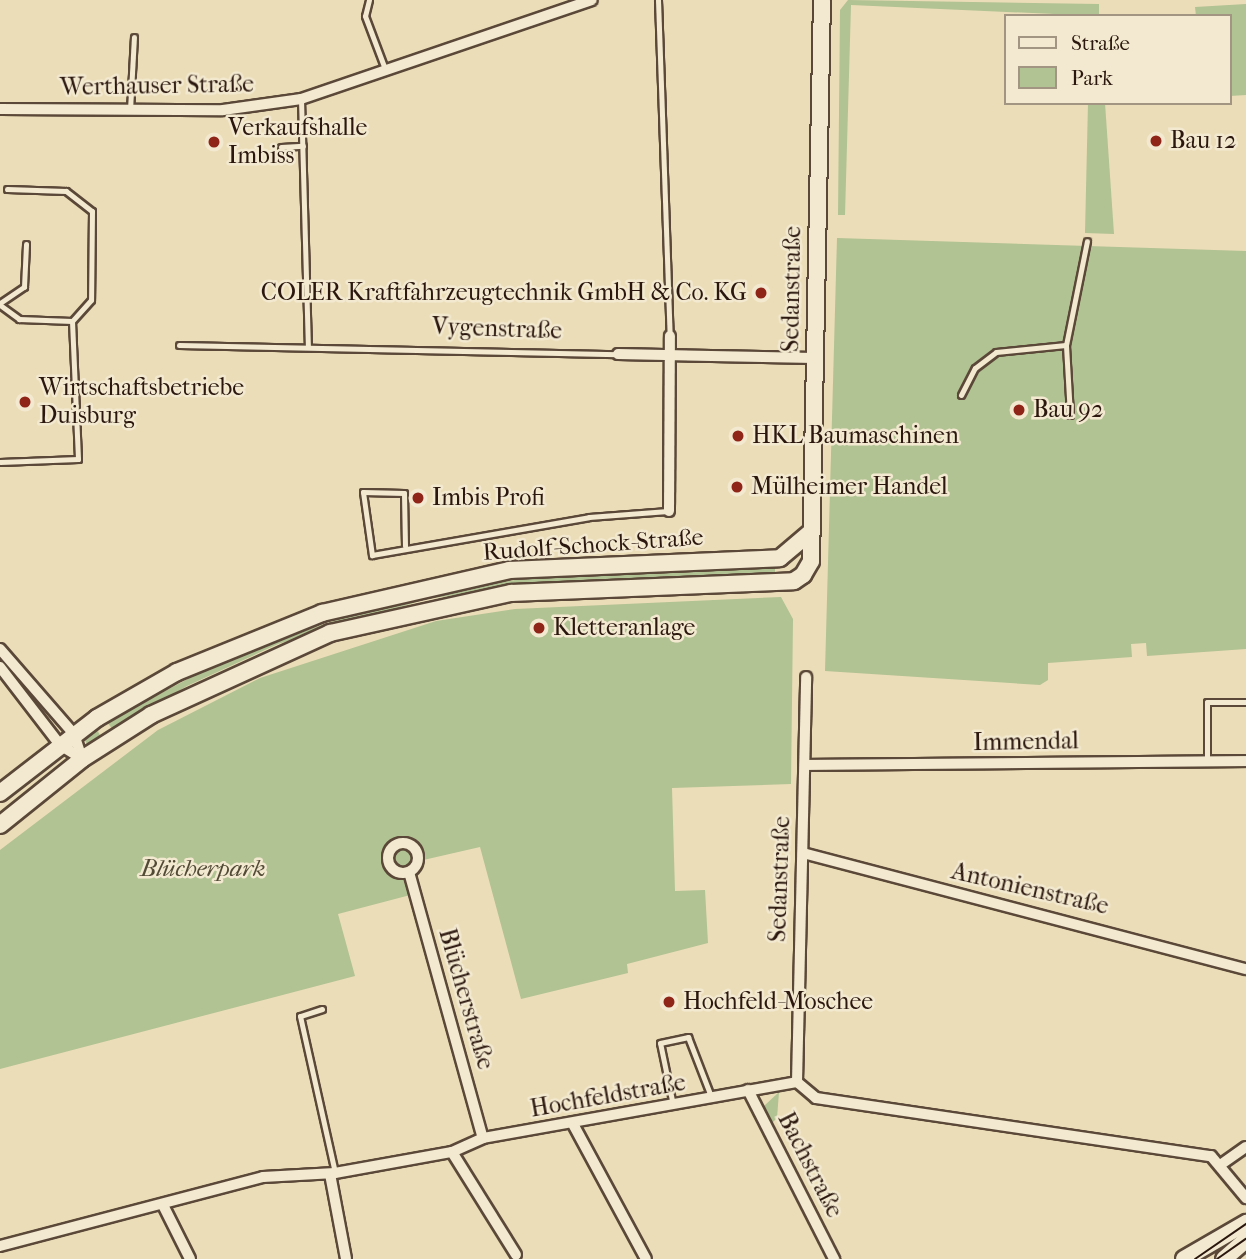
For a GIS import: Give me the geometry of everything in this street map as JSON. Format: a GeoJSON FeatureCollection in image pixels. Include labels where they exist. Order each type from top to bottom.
{"type":"FeatureCollection","features":[{"type":"Feature","properties":{"kind":"main road","name":"Sedanstraße"},"geometry":{"type":"LineString","coordinates":[[803,575],[811,561],[812,531],[822,0]]}},
{"type":"Feature","properties":{"kind":"main road","name":"Rudolf-Schock-Straße"},"geometry":{"type":"LineString","coordinates":[[0,793],[74,734],[177,672],[323,613],[509,570],[780,558],[812,531]]}},
{"type":"Feature","properties":{"kind":"main road","name":"Rudolf-Schock-Straße"},"geometry":{"type":"LineString","coordinates":[[0,825],[82,759],[254,663],[330,633],[405,613],[511,593],[794,581],[803,575]]}},
{"type":"Feature","properties":{"kind":"main road"},"geometry":{"type":"LineString","coordinates":[[1184,1259],[1246,1223]]}},
{"type":"Feature","properties":{"kind":"main road"},"geometry":{"type":"LineString","coordinates":[[1224,1259],[1246,1240]]}},
{"type":"Feature","properties":{"kind":"street","name":"Werthauser Straße"},"geometry":{"type":"LineString","coordinates":[[0,109],[223,110],[301,99],[592,0]]}},
{"type":"Feature","properties":{"kind":"street"},"geometry":{"type":"LineString","coordinates":[[669,511],[670,336]]}},
{"type":"Feature","properties":{"kind":"street","name":"Vygenstraße"},"geometry":{"type":"LineString","coordinates":[[618,354],[814,358]]}},
{"type":"Feature","properties":{"kind":"street"},"geometry":{"type":"LineString","coordinates":[[0,649],[74,734],[82,759]]}},
{"type":"Feature","properties":{"kind":"street"},"geometry":{"type":"LineString","coordinates":[[0,667],[60,745],[82,759]]}},
{"type":"Feature","properties":{"kind":"street","name":"Sedanstraße"},"geometry":{"type":"LineString","coordinates":[[797,1082],[806,677]]}},
{"type":"Feature","properties":{"kind":"street","name":"Immendal"},"geometry":{"type":"LineString","coordinates":[[806,765],[1246,761]]}},
{"type":"Feature","properties":{"kind":"street","name":"Antonienstraße"},"geometry":{"type":"LineString","coordinates":[[803,853],[1246,969]]}},
{"type":"Feature","properties":{"kind":"street","name":"Blücherstraße"},"geometry":{"type":"LineString","coordinates":[[409,872],[483,1138]]}},
{"type":"Feature","properties":{"kind":"street"},"geometry":{"type":"LineString","coordinates":[[797,1082],[816,1098],[1122,1138],[1223,1163],[1246,1198]]}},
{"type":"Feature","properties":{"kind":"street","name":"Hochfeldstraße"},"geometry":{"type":"LineString","coordinates":[[0,1246],[164,1207],[263,1177],[313,1169],[332,1173],[452,1152],[483,1138],[797,1082]]}},
{"type":"Feature","properties":{"kind":"street","name":"Bachstraße"},"geometry":{"type":"LineString","coordinates":[[748,1090],[834,1259]]}},
{"type":"Feature","properties":{"kind":"street"},"geometry":{"type":"LineString","coordinates":[[573,1124],[646,1259]]}},
{"type":"Feature","properties":{"kind":"street"},"geometry":{"type":"LineString","coordinates":[[1223,1163],[1246,1147]]}},
{"type":"Feature","properties":{"kind":"street"},"geometry":{"type":"LineString","coordinates":[[452,1152],[517,1257]]}},
{"type":"Feature","properties":{"kind":"street"},"geometry":{"type":"LineString","coordinates":[[332,1173],[346,1259]]}},
{"type":"Feature","properties":{"kind":"street"},"geometry":{"type":"LineString","coordinates":[[164,1207],[190,1259]]}},
{"type":"Feature","properties":{"kind":"lane"},"geometry":{"type":"LineString","coordinates":[[369,0],[365,16],[385,69]]}},
{"type":"Feature","properties":{"kind":"lane"},"geometry":{"type":"LineString","coordinates":[[658,0],[670,336]]}},
{"type":"Feature","properties":{"kind":"lane"},"geometry":{"type":"LineString","coordinates":[[130,110],[134,37]]}},
{"type":"Feature","properties":{"kind":"lane"},"geometry":{"type":"LineString","coordinates":[[301,99],[309,347]]}},
{"type":"Feature","properties":{"kind":"lane"},"geometry":{"type":"LineString","coordinates":[[281,147],[303,146]]}},
{"type":"Feature","properties":{"kind":"lane"},"geometry":{"type":"LineString","coordinates":[[0,462],[78,459],[72,321],[91,300],[92,211],[66,191],[6,189]]}},
{"type":"Feature","properties":{"kind":"lane"},"geometry":{"type":"LineString","coordinates":[[1070,415],[1066,345],[1087,242]]}},
{"type":"Feature","properties":{"kind":"lane"},"geometry":{"type":"LineString","coordinates":[[26,244],[24,286],[0,304],[19,319],[72,321]]}},
{"type":"Feature","properties":{"kind":"lane","name":"Vygenstraße"},"geometry":{"type":"LineString","coordinates":[[179,345],[618,354]]}},
{"type":"Feature","properties":{"kind":"lane"},"geometry":{"type":"LineString","coordinates":[[961,395],[975,368],[996,352],[1066,345]]}},
{"type":"Feature","properties":{"kind":"lane"},"geometry":{"type":"LineString","coordinates":[[405,546],[404,493],[363,492],[372,555],[405,546],[669,511]]}},
{"type":"Feature","properties":{"kind":"lane"},"geometry":{"type":"LineString","coordinates":[[1207,761],[1207,702],[1246,702]]}},
{"type":"Feature","properties":{"kind":"lane"},"geometry":{"type":"LineString","coordinates":[[322,1009],[300,1016],[332,1173]]}},
{"type":"Feature","properties":{"kind":"lane"},"geometry":{"type":"LineString","coordinates":[[673,1106],[660,1043],[688,1037],[712,1099]]}},
{"type":"Feature","properties":{"kind":"green space"},"geometry":{"type":"Polygon","coordinates":[[[848,0],[1099,4],[1099,14],[851,5],[845,215],[838,215],[840,10],[848,0]]]}},
{"type":"Feature","properties":{"kind":"green space"},"geometry":{"type":"Polygon","coordinates":[[[1246,4],[1246,95],[1232,96],[1232,14],[1196,14],[1195,7],[1246,4]]]}},
{"type":"Feature","properties":{"kind":"green space"},"geometry":{"type":"Polygon","coordinates":[[[1088,105],[1105,105],[1114,234],[1085,233],[1088,105]]]}},
{"type":"Feature","properties":{"kind":"green space"},"geometry":{"type":"Polygon","coordinates":[[[837,238],[1246,251],[1246,649],[1147,656],[1146,643],[1131,644],[1132,657],[1048,663],[1048,680],[1040,685],[825,671],[837,238]]]}},
{"type":"Feature","properties":{"kind":"green space"},"geometry":{"type":"Polygon","coordinates":[[[775,566],[775,573],[549,582],[427,599],[278,644],[187,686],[113,730],[107,722],[227,658],[382,604],[548,574],[775,566]]]}},
{"type":"Feature","properties":{"kind":"green space","name":"Blücherpark"},"geometry":{"type":"Polygon","coordinates":[[[781,597],[793,619],[791,784],[672,788],[675,891],[705,890],[708,943],[627,964],[628,973],[521,999],[480,847],[419,861],[417,850],[401,842],[392,847],[388,862],[409,872],[414,894],[338,914],[355,976],[0,1069],[0,850],[158,730],[260,678],[436,621],[515,609],[781,597]]]}},
{"type":"Feature","properties":{"kind":"green space"},"geometry":{"type":"Polygon","coordinates":[[[92,729],[98,731],[98,743],[92,745],[86,743],[84,737],[86,731],[92,729]]]}},
{"type":"Feature","properties":{"kind":"green space"},"geometry":{"type":"Polygon","coordinates":[[[403,848],[410,851],[413,858],[410,865],[403,868],[396,865],[393,858],[396,851],[403,848]]]}},
{"type":"Feature","properties":{"kind":"green space"},"geometry":{"type":"Polygon","coordinates":[[[779,1092],[777,1118],[772,1123],[764,1106],[779,1092]]]}},
{"type":"Feature","properties":{"kind":"tram line"},"geometry":{"type":"LineString","coordinates":[[1195,1259],[1246,1224]]}},
{"type":"Feature","properties":{"kind":"tram line"},"geometry":{"type":"LineString","coordinates":[[1217,1259],[1246,1239]]}},
{"type":"Feature","properties":{"kind":"place","name":"Bau 12"},"geometry":{"type":"Point","coordinates":[1156,141]}},
{"type":"Feature","properties":{"kind":"place","name":"Verkaufshalle Imbiss"},"geometry":{"type":"Point","coordinates":[214,142]}},
{"type":"Feature","properties":{"kind":"place","name":"COLER Kraftfahrzeugtechnik GmbH & Co. KG"},"geometry":{"type":"Point","coordinates":[761,293]}},
{"type":"Feature","properties":{"kind":"place","name":"Wirtschaftsbetriebe Duisburg"},"geometry":{"type":"Point","coordinates":[25,402]}},
{"type":"Feature","properties":{"kind":"place","name":"Bau 92"},"geometry":{"type":"Point","coordinates":[1019,410]}},
{"type":"Feature","properties":{"kind":"place","name":"HKL Baumaschinen"},"geometry":{"type":"Point","coordinates":[738,436]}},
{"type":"Feature","properties":{"kind":"place","name":"Mülheimer Handel"},"geometry":{"type":"Point","coordinates":[737,487]}},
{"type":"Feature","properties":{"kind":"place","name":"Imbis Profi"},"geometry":{"type":"Point","coordinates":[418,498]}},
{"type":"Feature","properties":{"kind":"place","name":"Kletteranlage"},"geometry":{"type":"Point","coordinates":[539,628]}},
{"type":"Feature","properties":{"kind":"place","name":"Hochfeld-Moschee"},"geometry":{"type":"Point","coordinates":[669,1002]}}]}
